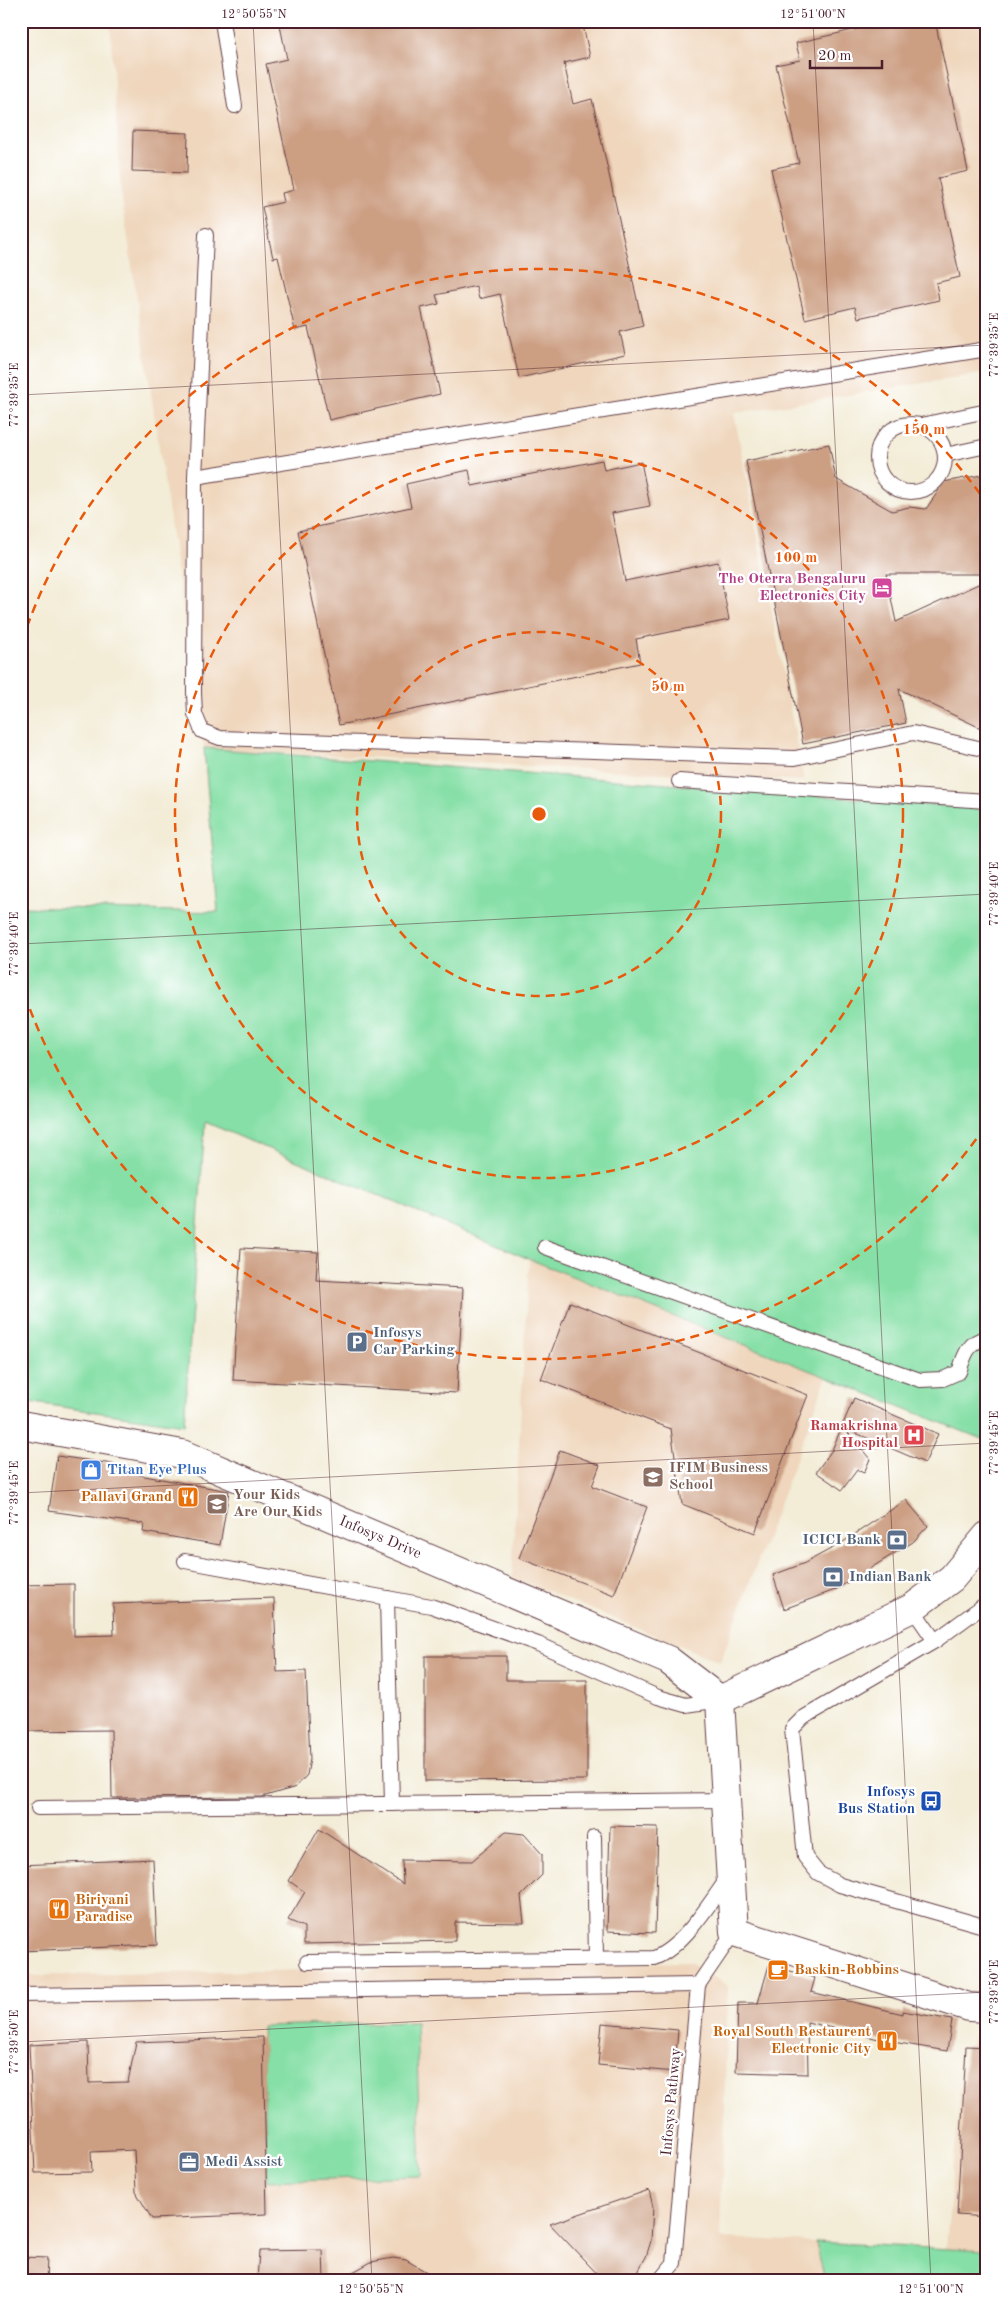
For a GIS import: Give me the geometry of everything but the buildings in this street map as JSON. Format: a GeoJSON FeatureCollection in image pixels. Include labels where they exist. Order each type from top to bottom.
{"type":"FeatureCollection","features":[{"type":"Feature","properties":{"kind":"street","name":"Infosys Drive"},"geometry":{"type":"LineString","coordinates":[[21,1425],[182,1454],[668,1660],[720,1700]]}},
{"type":"Feature","properties":{"kind":"street"},"geometry":{"type":"LineString","coordinates":[[987,1536],[952,1578],[912,1608],[720,1700],[734,1932],[969,2007],[987,2008]]}},
{"type":"Feature","properties":{"kind":"lane"},"geometry":{"type":"LineString","coordinates":[[222,21],[235,106]]}},
{"type":"Feature","properties":{"kind":"lane"},"geometry":{"type":"LineString","coordinates":[[206,235],[195,477],[195,714],[202,731],[220,738],[795,758],[913,733],[987,750]]}},
{"type":"Feature","properties":{"kind":"lane"},"geometry":{"type":"LineString","coordinates":[[195,477],[987,349]]}},
{"type":"Feature","properties":{"kind":"lane"},"geometry":{"type":"LineString","coordinates":[[921,425],[941,441],[945,455],[943,470],[935,482],[923,490],[909,492],[897,489],[887,482],[880,471],[877,459],[879,446],[885,436],[895,428],[908,424],[921,425],[987,411]]}},
{"type":"Feature","properties":{"kind":"lane"},"geometry":{"type":"LineString","coordinates":[[945,455],[987,446]]}},
{"type":"Feature","properties":{"kind":"lane"},"geometry":{"type":"LineString","coordinates":[[680,781],[987,801]]}},
{"type":"Feature","properties":{"kind":"lane"},"geometry":{"type":"LineString","coordinates":[[545,1247],[920,1380],[943,1379],[959,1372],[966,1352],[977,1340],[987,1338]]}},
{"type":"Feature","properties":{"kind":"lane"},"geometry":{"type":"LineString","coordinates":[[185,1561],[432,1606],[538,1644],[668,1700],[686,1705],[720,1700]]}},
{"type":"Feature","properties":{"kind":"lane"},"geometry":{"type":"LineString","coordinates":[[388,1598],[392,1804]]}},
{"type":"Feature","properties":{"kind":"lane"},"geometry":{"type":"LineString","coordinates":[[987,1603],[935,1640],[803,1718],[792,1729],[805,1857],[818,1873],[840,1885],[987,1927]]}},
{"type":"Feature","properties":{"kind":"lane"},"geometry":{"type":"LineString","coordinates":[[912,1608],[935,1640]]}},
{"type":"Feature","properties":{"kind":"lane"},"geometry":{"type":"LineString","coordinates":[[38,1808],[726,1800]]}},
{"type":"Feature","properties":{"kind":"lane"},"geometry":{"type":"LineString","coordinates":[[594,1838],[596,1959]]}},
{"type":"Feature","properties":{"kind":"lane"},"geometry":{"type":"LineString","coordinates":[[307,1962],[654,1958],[662,1955],[677,1943],[731,1874]]}},
{"type":"Feature","properties":{"kind":"lane","name":"Infosys Pathway"},"geometry":{"type":"LineString","coordinates":[[659,2281],[674,2263],[698,1985],[734,1932]]}},
{"type":"Feature","properties":{"kind":"lane"},"geometry":{"type":"LineString","coordinates":[[21,1995],[698,1985]]}},
{"type":"Feature","properties":{"kind":"shaded area"},"geometry":{"type":"Polygon","coordinates":[[[110,21],[987,21],[987,373],[734,413],[804,781],[204,748],[121,192],[110,21]]]}},
{"type":"Feature","properties":{"kind":"shaded area","name":"IFIM Business School"},"geometry":{"type":"Polygon","coordinates":[[[529,1259],[827,1376],[720,1662],[512,1577],[529,1259]]]}},
{"type":"Feature","properties":{"kind":"shaded area"},"geometry":{"type":"Polygon","coordinates":[[[690,1962],[728,1986],[720,2238],[946,2248],[964,2056],[976,2031],[987,2033],[987,2281],[21,2281],[21,1976],[690,1962]]]}},
{"type":"Feature","properties":{"kind":"green space"},"geometry":{"type":"Polygon","coordinates":[[[204,748],[987,809],[987,1441],[529,1259],[205,1122],[184,1425],[21,1401],[21,907],[218,912],[204,748]]]}},
{"type":"Feature","properties":{"kind":"green space"},"geometry":{"type":"Polygon","coordinates":[[[416,2022],[421,2176],[267,2181],[262,2026],[416,2022]]]}},
{"type":"Feature","properties":{"kind":"green space"},"geometry":{"type":"Polygon","coordinates":[[[816,2242],[987,2251],[987,2281],[825,2281],[816,2242]]]}},
{"type":"Feature","properties":{"kind":"place","name":"The Oterra Bengaluru Electronics City"},"geometry":{"type":"Point","coordinates":[882,588]}},
{"type":"Feature","properties":{"kind":"place","name":"Infosys Car Parking"},"geometry":{"type":"Point","coordinates":[357,1342]}},
{"type":"Feature","properties":{"kind":"place","name":"Ramakrishna Hospital"},"geometry":{"type":"Point","coordinates":[914,1435]}},
{"type":"Feature","properties":{"kind":"place","name":"Titan Eye Plus"},"geometry":{"type":"Point","coordinates":[91,1470]}},
{"type":"Feature","properties":{"kind":"place","name":"IFIM Business School"},"geometry":{"type":"Point","coordinates":[653,1477]}},
{"type":"Feature","properties":{"kind":"place","name":"Pallavi Grand"},"geometry":{"type":"Point","coordinates":[188,1497]}},
{"type":"Feature","properties":{"kind":"place","name":"Your Kids Are Our Kids"},"geometry":{"type":"Point","coordinates":[217,1504]}},
{"type":"Feature","properties":{"kind":"place","name":"ICICI Bank"},"geometry":{"type":"Point","coordinates":[897,1540]}},
{"type":"Feature","properties":{"kind":"place","name":"Indian Bank"},"geometry":{"type":"Point","coordinates":[833,1577]}},
{"type":"Feature","properties":{"kind":"place","name":"Infosys Bus Station"},"geometry":{"type":"Point","coordinates":[931,1801]}},
{"type":"Feature","properties":{"kind":"place","name":"Biriyani Paradise"},"geometry":{"type":"Point","coordinates":[59,1909]}},
{"type":"Feature","properties":{"kind":"place","name":"Baskin-Robbins"},"geometry":{"type":"Point","coordinates":[778,1970]}},
{"type":"Feature","properties":{"kind":"place","name":"Royal South Restaurent Electronic City"},"geometry":{"type":"Point","coordinates":[887,2041]}},
{"type":"Feature","properties":{"kind":"place","name":"Medi Assist"},"geometry":{"type":"Point","coordinates":[189,2162]}}]}
